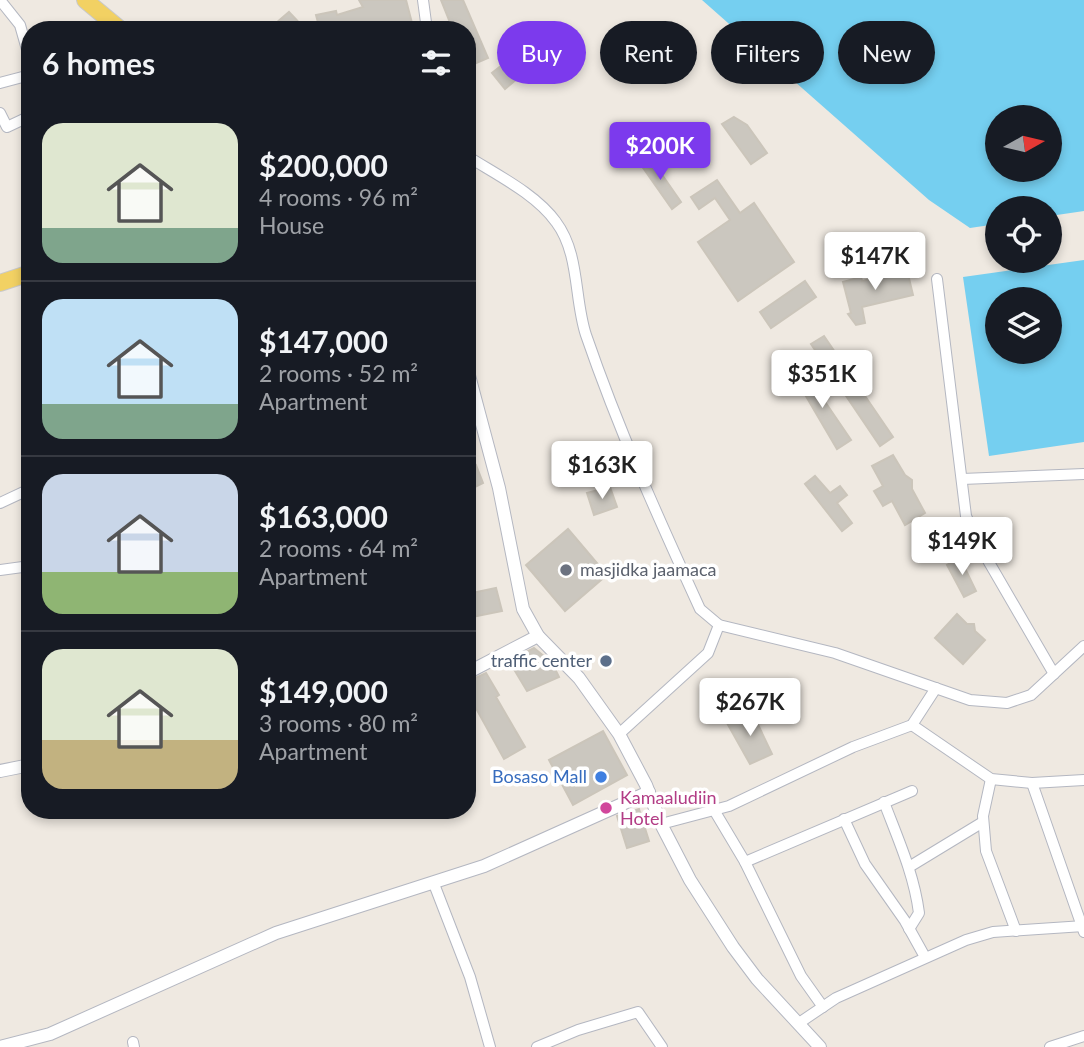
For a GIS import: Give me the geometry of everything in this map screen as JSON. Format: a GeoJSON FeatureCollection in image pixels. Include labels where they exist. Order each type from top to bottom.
{"type":"FeatureCollection","features":[{"type":"Feature","properties":{"kind":"main road"},"geometry":{"type":"LineString","coordinates":[[85,0],[110,21]]}},
{"type":"Feature","properties":{"kind":"main road"},"geometry":{"type":"LineString","coordinates":[[0,284],[21,276]]}},
{"type":"Feature","properties":{"kind":"street"},"geometry":{"type":"LineString","coordinates":[[0,0],[21,28]]}},
{"type":"Feature","properties":{"kind":"street"},"geometry":{"type":"LineString","coordinates":[[423,0],[426,21]]}},
{"type":"Feature","properties":{"kind":"street"},"geometry":{"type":"LineString","coordinates":[[0,83],[21,77]]}},
{"type":"Feature","properties":{"kind":"street"},"geometry":{"type":"LineString","coordinates":[[0,113],[7,127],[21,120]]}},
{"type":"Feature","properties":{"kind":"street"},"geometry":{"type":"LineString","coordinates":[[476,162],[536,201],[557,223],[569,248],[585,330],[620,431],[700,609],[719,625],[835,653],[970,700],[1007,703],[1031,695],[1084,646]]}},
{"type":"Feature","properties":{"kind":"street"},"geometry":{"type":"LineString","coordinates":[[937,279],[964,507],[970,529],[1054,674]]}},
{"type":"Feature","properties":{"kind":"street"},"geometry":{"type":"LineString","coordinates":[[476,402],[499,488],[523,608],[538,636],[579,678],[619,734],[690,880],[733,947],[757,979],[820,1047]]}},
{"type":"Feature","properties":{"kind":"street"},"geometry":{"type":"LineString","coordinates":[[961,479],[1084,474]]}},
{"type":"Feature","properties":{"kind":"street"},"geometry":{"type":"LineString","coordinates":[[0,503],[21,493]]}},
{"type":"Feature","properties":{"kind":"street"},"geometry":{"type":"LineString","coordinates":[[0,570],[21,567]]}},
{"type":"Feature","properties":{"kind":"street"},"geometry":{"type":"LineString","coordinates":[[619,734],[708,653],[719,625]]}},
{"type":"Feature","properties":{"kind":"street"},"geometry":{"type":"LineString","coordinates":[[476,668],[538,636]]}},
{"type":"Feature","properties":{"kind":"street"},"geometry":{"type":"LineString","coordinates":[[661,824],[713,810],[912,725],[936,688]]}},
{"type":"Feature","properties":{"kind":"street"},"geometry":{"type":"LineString","coordinates":[[912,725],[991,779],[1032,783],[1084,780]]}},
{"type":"Feature","properties":{"kind":"street"},"geometry":{"type":"LineString","coordinates":[[0,772],[21,767]]}},
{"type":"Feature","properties":{"kind":"street"},"geometry":{"type":"LineString","coordinates":[[991,779],[983,822],[986,851],[1016,930]]}},
{"type":"Feature","properties":{"kind":"street"},"geometry":{"type":"LineString","coordinates":[[799,1023],[823,1007],[925,957],[993,932],[1083,928],[1032,783]]}},
{"type":"Feature","properties":{"kind":"street"},"geometry":{"type":"LineString","coordinates":[[745,862],[912,791]]}},
{"type":"Feature","properties":{"kind":"street"},"geometry":{"type":"LineString","coordinates":[[0,1047],[50,1034],[276,933],[484,866],[649,792]]}},
{"type":"Feature","properties":{"kind":"street"},"geometry":{"type":"LineString","coordinates":[[884,802],[909,867],[919,913],[909,929]]}},
{"type":"Feature","properties":{"kind":"street"},"geometry":{"type":"LineString","coordinates":[[713,810],[745,862],[801,976],[823,1007]]}},
{"type":"Feature","properties":{"kind":"street"},"geometry":{"type":"LineString","coordinates":[[844,819],[865,864],[925,957]]}},
{"type":"Feature","properties":{"kind":"street"},"geometry":{"type":"LineString","coordinates":[[909,867],[983,822]]}},
{"type":"Feature","properties":{"kind":"street"},"geometry":{"type":"LineString","coordinates":[[434,884],[470,977],[490,1047]]}},
{"type":"Feature","properties":{"kind":"street"},"geometry":{"type":"LineString","coordinates":[[537,1047],[578,1030],[638,1013],[662,1047]]}},
{"type":"Feature","properties":{"kind":"street"},"geometry":{"type":"LineString","coordinates":[[1050,1047],[1084,1036]]}},
{"type":"Feature","properties":{"kind":"water"},"geometry":{"type":"Polygon","coordinates":[[[702,0],[1084,0],[1084,211],[1062,214],[1062,196],[985,196],[985,226],[970,228],[929,200],[797,84],[824,84],[824,21],[726,21],[702,0]]]}},
{"type":"Feature","properties":{"kind":"water"},"geometry":{"type":"Polygon","coordinates":[[[1084,260],[1084,442],[989,456],[963,277],[991,273],[1062,273],[1062,263],[1084,260]]]}},
{"type":"Feature","properties":{"kind":"building"},"geometry":{"type":"Polygon","coordinates":[[[359,0],[406,0],[411,21],[318,21],[316,15],[336,11],[337,15],[363,7],[359,0]]]}},
{"type":"Feature","properties":{"kind":"building"},"geometry":{"type":"Polygon","coordinates":[[[441,0],[463,0],[472,21],[449,21],[441,0]]]}},
{"type":"Feature","properties":{"kind":"building"},"geometry":{"type":"Polygon","coordinates":[[[289,12],[298,21],[278,21],[289,12]]]}},
{"type":"Feature","properties":{"kind":"building"},"geometry":{"type":"Polygon","coordinates":[[[476,30],[488,58],[476,63],[476,30]]]}},
{"type":"Feature","properties":{"kind":"building"},"geometry":{"type":"Polygon","coordinates":[[[734,117],[747,125],[767,153],[751,164],[722,124],[734,117]]]}},
{"type":"Feature","properties":{"kind":"building"},"geometry":{"type":"Polygon","coordinates":[[[649,156],[681,202],[672,209],[639,162],[649,156]]]}},
{"type":"Feature","properties":{"kind":"building"},"geometry":{"type":"Polygon","coordinates":[[[717,180],[740,213],[754,203],[794,262],[738,301],[698,242],[730,220],[715,198],[699,209],[691,197],[717,180]]]}},
{"type":"Feature","properties":{"kind":"building"},"geometry":{"type":"Polygon","coordinates":[[[907,270],[913,295],[862,307],[865,323],[856,325],[848,314],[851,313],[843,282],[861,277],[862,281],[907,270]]]}},
{"type":"Feature","properties":{"kind":"building"},"geometry":{"type":"Polygon","coordinates":[[[805,281],[816,297],[771,328],[760,312],[805,281]]]}},
{"type":"Feature","properties":{"kind":"building"},"geometry":{"type":"Polygon","coordinates":[[[824,336],[893,437],[880,446],[811,344],[824,336]]]}},
{"type":"Feature","properties":{"kind":"building"},"geometry":{"type":"Polygon","coordinates":[[[802,368],[851,440],[837,449],[793,374],[802,368]]]}},
{"type":"Feature","properties":{"kind":"building"},"geometry":{"type":"Polygon","coordinates":[[[893,455],[905,475],[912,480],[912,489],[925,513],[905,525],[892,501],[883,506],[874,491],[883,486],[872,466],[893,455]]]}},
{"type":"Feature","properties":{"kind":"building"},"geometry":{"type":"Polygon","coordinates":[[[476,465],[483,483],[476,486],[476,465]]]}},
{"type":"Feature","properties":{"kind":"building"},"geometry":{"type":"Polygon","coordinates":[[[815,476],[830,493],[840,486],[847,495],[837,503],[852,523],[842,531],[805,484],[815,476]]]}},
{"type":"Feature","properties":{"kind":"building"},"geometry":{"type":"Polygon","coordinates":[[[610,487],[617,507],[594,515],[587,493],[610,487]]]}},
{"type":"Feature","properties":{"kind":"building","name":"masjidka jaamaca"},"geometry":{"type":"Polygon","coordinates":[[[568,529],[607,575],[565,611],[526,565],[568,529]]]}},
{"type":"Feature","properties":{"kind":"building"},"geometry":{"type":"Polygon","coordinates":[[[960,558],[976,591],[964,597],[947,565],[960,558]]]}},
{"type":"Feature","properties":{"kind":"building"},"geometry":{"type":"Polygon","coordinates":[[[496,588],[502,611],[476,616],[476,592],[496,588]]]}},
{"type":"Feature","properties":{"kind":"building"},"geometry":{"type":"Polygon","coordinates":[[[957,614],[967,624],[974,624],[975,631],[985,640],[963,664],[935,638],[957,614]]]}},
{"type":"Feature","properties":{"kind":"building"},"geometry":{"type":"Polygon","coordinates":[[[534,648],[552,663],[559,677],[527,691],[509,661],[534,648]]]}},
{"type":"Feature","properties":{"kind":"building"},"geometry":{"type":"Polygon","coordinates":[[[486,673],[499,695],[496,697],[525,747],[504,759],[476,708],[476,678],[486,673]]]}},
{"type":"Feature","properties":{"kind":"building"},"geometry":{"type":"Polygon","coordinates":[[[752,712],[772,754],[750,764],[727,723],[752,712]]]}},
{"type":"Feature","properties":{"kind":"building"},"geometry":{"type":"Polygon","coordinates":[[[603,731],[627,775],[573,805],[549,760],[603,731]]]}},
{"type":"Feature","properties":{"kind":"building"},"geometry":{"type":"Polygon","coordinates":[[[639,809],[649,841],[627,848],[617,816],[639,809]]]}},
{"type":"Feature","properties":{"kind":"place","name":"masjidka jaamaca"},"geometry":{"type":"Point","coordinates":[566,570]}},
{"type":"Feature","properties":{"kind":"place","name":"traffic center"},"geometry":{"type":"Point","coordinates":[606,661]}},
{"type":"Feature","properties":{"kind":"place","name":"Bosaso Mall"},"geometry":{"type":"Point","coordinates":[601,777]}},
{"type":"Feature","properties":{"kind":"place","name":"Kamaaludiin Hotel"},"geometry":{"type":"Point","coordinates":[606,808]}}]}
